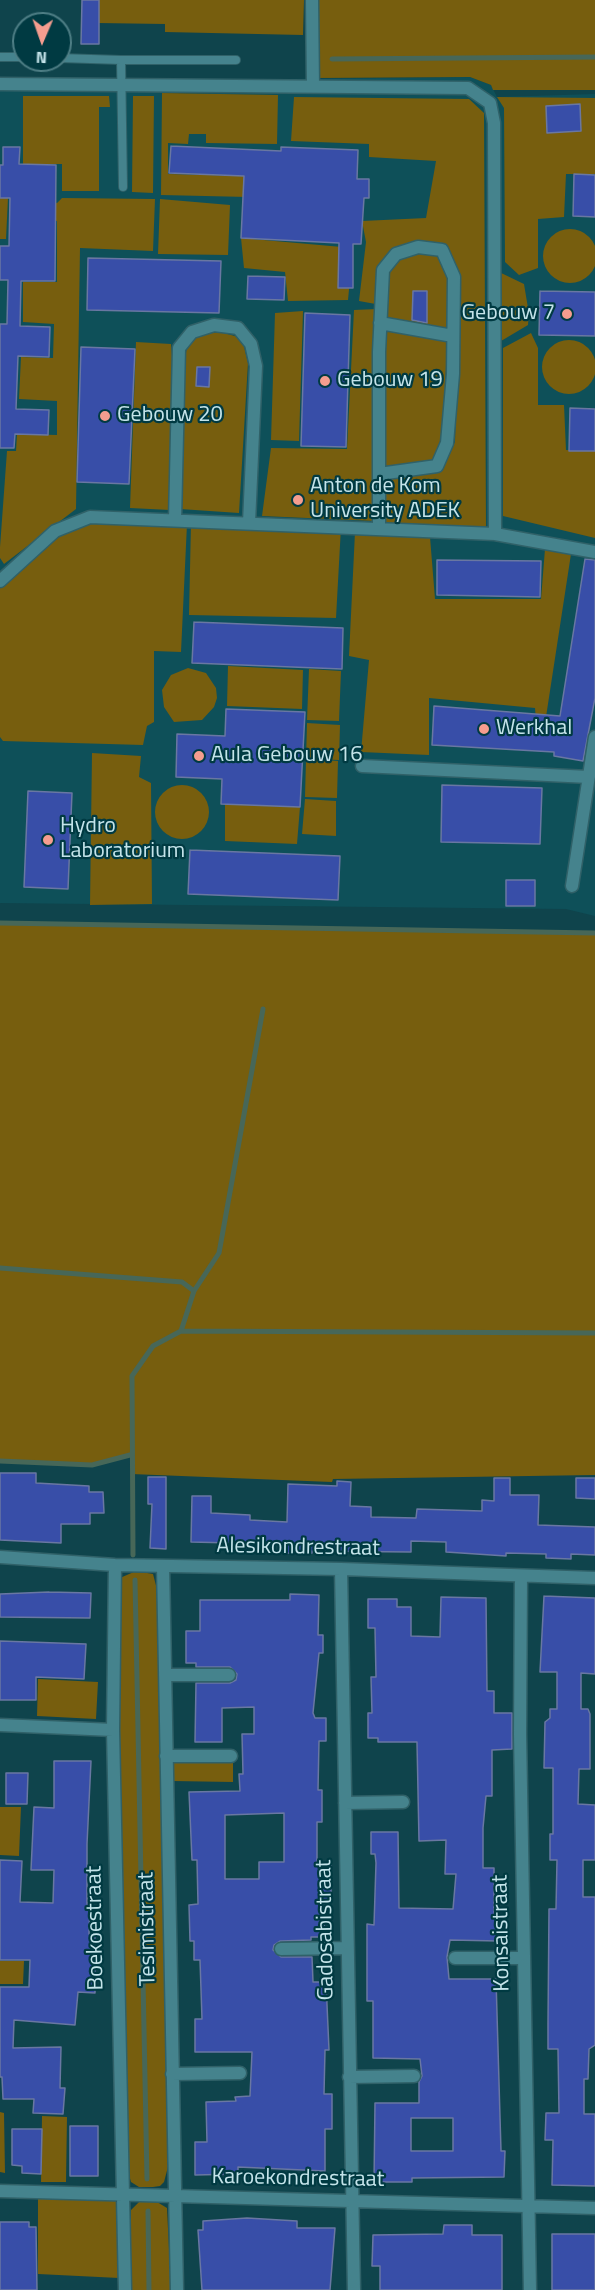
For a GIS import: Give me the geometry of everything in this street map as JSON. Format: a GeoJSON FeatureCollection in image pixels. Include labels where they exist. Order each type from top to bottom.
{"type":"FeatureCollection","features":[{"type":"Feature","properties":{"kind":"street"},"geometry":{"type":"LineString","coordinates":[[312,0],[313,86]]}},
{"type":"Feature","properties":{"kind":"street"},"geometry":{"type":"LineString","coordinates":[[0,84],[468,88],[490,103],[494,123],[495,534]]}},
{"type":"Feature","properties":{"kind":"street"},"geometry":{"type":"LineString","coordinates":[[379,474],[437,466],[447,443],[453,374],[454,277],[442,250],[418,246],[396,254],[382,270],[380,323],[379,474],[379,529]]}},
{"type":"Feature","properties":{"kind":"street"},"geometry":{"type":"LineString","coordinates":[[380,323],[453,336]]}},
{"type":"Feature","properties":{"kind":"street"},"geometry":{"type":"LineString","coordinates":[[175,520],[179,348],[192,332],[214,325],[238,328],[251,344],[256,366],[249,523]]}},
{"type":"Feature","properties":{"kind":"street"},"geometry":{"type":"LineString","coordinates":[[0,580],[55,531],[90,516],[495,534],[595,552]]}},
{"type":"Feature","properties":{"kind":"street"},"geometry":{"type":"LineString","coordinates":[[572,886],[591,782],[595,737]]}},
{"type":"Feature","properties":{"kind":"street"},"geometry":{"type":"LineString","coordinates":[[362,766],[591,782]]}},
{"type":"Feature","properties":{"kind":"street","name":"Alesikondrestraat"},"geometry":{"type":"LineString","coordinates":[[0,1557],[115,1565],[341,1569],[595,1578]]}},
{"type":"Feature","properties":{"kind":"street","name":"Boekoestraat"},"geometry":{"type":"LineString","coordinates":[[115,1565],[113,1730],[125,2290]]}},
{"type":"Feature","properties":{"kind":"street","name":"Tesimistraat"},"geometry":{"type":"LineString","coordinates":[[163,1566],[177,2290]]}},
{"type":"Feature","properties":{"kind":"street","name":"Gadosabistraat"},"geometry":{"type":"LineString","coordinates":[[341,1569],[354,2290]]}},
{"type":"Feature","properties":{"kind":"street","name":"Konsaistraat"},"geometry":{"type":"LineString","coordinates":[[521,1576],[523,1958],[530,2290]]}},
{"type":"Feature","properties":{"kind":"street"},"geometry":{"type":"LineString","coordinates":[[165,1675],[229,1675]]}},
{"type":"Feature","properties":{"kind":"street"},"geometry":{"type":"LineString","coordinates":[[0,1725],[113,1730]]}},
{"type":"Feature","properties":{"kind":"street"},"geometry":{"type":"LineString","coordinates":[[166,1756],[231,1756]]}},
{"type":"Feature","properties":{"kind":"street"},"geometry":{"type":"LineString","coordinates":[[345,1803],[403,1802]]}},
{"type":"Feature","properties":{"kind":"street"},"geometry":{"type":"LineString","coordinates":[[281,1949],[347,1948]]}},
{"type":"Feature","properties":{"kind":"street"},"geometry":{"type":"LineString","coordinates":[[454,1958],[523,1958]]}},
{"type":"Feature","properties":{"kind":"street"},"geometry":{"type":"LineString","coordinates":[[172,2074],[240,2073]]}},
{"type":"Feature","properties":{"kind":"street"},"geometry":{"type":"LineString","coordinates":[[349,2078],[414,2076]]}},
{"type":"Feature","properties":{"kind":"street","name":"Karoekondrestraat"},"geometry":{"type":"LineString","coordinates":[[0,2191],[595,2208]]}},
{"type":"Feature","properties":{"kind":"lane"},"geometry":{"type":"LineString","coordinates":[[72,58],[236,60]]}},
{"type":"Feature","properties":{"kind":"lane"},"geometry":{"type":"LineString","coordinates":[[121,60],[123,187]]}},
{"type":"Feature","properties":{"kind":"shaded area"},"geometry":{"type":"Polygon","coordinates":[[[98,0],[304,0],[303,35],[165,32],[165,24],[97,23],[98,0]]]}},
{"type":"Feature","properties":{"kind":"shaded area"},"geometry":{"type":"Polygon","coordinates":[[[317,0],[595,0],[595,90],[493,90],[491,85],[470,77],[318,78],[317,0]]]}},
{"type":"Feature","properties":{"kind":"shaded area","name":"Anton de Kom University ADEK"},"geometry":{"type":"Polygon","coordinates":[[[470,77],[491,85],[497,97],[595,94],[595,916],[566,909],[0,903],[0,82],[470,77]]]}},
{"type":"Feature","properties":{"kind":"shaded area"},"geometry":{"type":"Polygon","coordinates":[[[162,93],[278,95],[277,144],[206,143],[206,134],[189,134],[188,144],[168,143],[168,174],[248,176],[248,197],[161,195],[162,93]]]}},
{"type":"Feature","properties":{"kind":"shaded area"},"geometry":{"type":"Polygon","coordinates":[[[23,96],[109,96],[110,107],[99,107],[99,191],[62,191],[62,164],[23,164],[23,96]]]}},
{"type":"Feature","properties":{"kind":"shaded area"},"geometry":{"type":"Polygon","coordinates":[[[133,96],[154,96],[153,193],[132,192],[133,96]]]}},
{"type":"Feature","properties":{"kind":"shaded area"},"geometry":{"type":"Polygon","coordinates":[[[294,97],[469,99],[484,113],[486,529],[384,523],[386,478],[438,471],[455,442],[459,272],[446,245],[408,243],[379,268],[381,305],[359,301],[366,242],[362,221],[426,218],[436,161],[369,157],[369,144],[291,141],[294,97]]]}},
{"type":"Feature","properties":{"kind":"shaded area"},"geometry":{"type":"Polygon","coordinates":[[[497,97],[595,98],[595,174],[566,174],[564,217],[538,219],[538,268],[519,275],[505,262],[504,108],[497,97]]]}},
{"type":"Feature","properties":{"kind":"shaded area"},"geometry":{"type":"Polygon","coordinates":[[[0,198],[8,198],[6,239],[0,239],[0,198]]]}},
{"type":"Feature","properties":{"kind":"shaded area"},"geometry":{"type":"Polygon","coordinates":[[[62,198],[155,199],[153,251],[80,248],[76,509],[4,564],[0,558],[0,547],[7,451],[16,451],[17,434],[57,435],[57,401],[19,399],[21,357],[53,358],[54,324],[23,322],[23,282],[57,282],[57,221],[45,220],[25,202],[57,203],[62,198]]]}},
{"type":"Feature","properties":{"kind":"shaded area"},"geometry":{"type":"Polygon","coordinates":[[[160,199],[230,205],[228,255],[158,254],[160,199]]]}},
{"type":"Feature","properties":{"kind":"shaded area"},"geometry":{"type":"Polygon","coordinates":[[[565,229],[575,229],[589,237],[595,246],[597,256],[595,266],[589,275],[575,283],[565,283],[548,271],[543,261],[543,251],[555,234],[565,229]]]}},
{"type":"Feature","properties":{"kind":"shaded area"},"geometry":{"type":"Polygon","coordinates":[[[241,238],[353,248],[348,300],[288,301],[285,272],[244,268],[241,238]]]}},
{"type":"Feature","properties":{"kind":"shaded area"},"geometry":{"type":"Polygon","coordinates":[[[417,249],[440,255],[449,280],[449,331],[386,318],[386,271],[396,257],[417,249]]]}},
{"type":"Feature","properties":{"kind":"shaded area"},"geometry":{"type":"Polygon","coordinates":[[[497,271],[524,284],[528,308],[496,306],[497,271]]]}},
{"type":"Feature","properties":{"kind":"shaded area"},"geometry":{"type":"Polygon","coordinates":[[[377,309],[375,521],[262,516],[271,448],[347,449],[354,310],[377,309]]]}},
{"type":"Feature","properties":{"kind":"shaded area"},"geometry":{"type":"Polygon","coordinates":[[[497,309],[529,311],[528,325],[496,344],[497,309]]]}},
{"type":"Feature","properties":{"kind":"shaded area"},"geometry":{"type":"Polygon","coordinates":[[[303,311],[299,441],[271,440],[275,313],[303,311]]]}},
{"type":"Feature","properties":{"kind":"shaded area"},"geometry":{"type":"Polygon","coordinates":[[[382,327],[447,341],[443,440],[431,464],[382,468],[382,327]]]}},
{"type":"Feature","properties":{"kind":"shaded area"},"geometry":{"type":"Polygon","coordinates":[[[220,332],[242,338],[248,363],[239,513],[180,509],[180,399],[187,345],[200,334],[220,332]]]}},
{"type":"Feature","properties":{"kind":"shaded area"},"geometry":{"type":"Polygon","coordinates":[[[531,333],[538,348],[538,405],[564,405],[566,450],[595,451],[595,538],[503,516],[503,348],[531,333]]]}},
{"type":"Feature","properties":{"kind":"shaded area"},"geometry":{"type":"Polygon","coordinates":[[[564,340],[574,340],[584,344],[592,352],[596,367],[592,382],[584,390],[574,394],[564,394],[554,390],[546,382],[542,372],[542,362],[546,352],[554,344],[564,340]]]}},
{"type":"Feature","properties":{"kind":"shaded area"},"geometry":{"type":"Polygon","coordinates":[[[136,342],[171,344],[173,367],[170,510],[130,508],[136,342]]]}},
{"type":"Feature","properties":{"kind":"shaded area"},"geometry":{"type":"Polygon","coordinates":[[[91,520],[187,524],[181,652],[154,651],[154,722],[147,726],[143,745],[3,741],[0,737],[0,587],[58,533],[91,520]]]}},
{"type":"Feature","properties":{"kind":"shaded area"},"geometry":{"type":"Polygon","coordinates":[[[191,523],[341,527],[336,618],[189,615],[191,523]]]}},
{"type":"Feature","properties":{"kind":"shaded area"},"geometry":{"type":"Polygon","coordinates":[[[355,532],[430,537],[435,599],[541,599],[545,549],[571,554],[542,743],[538,748],[535,708],[429,698],[429,755],[361,752],[369,660],[349,656],[355,532]]]}},
{"type":"Feature","properties":{"kind":"shaded area"},"geometry":{"type":"Polygon","coordinates":[[[228,666],[303,670],[302,709],[227,706],[228,666]]]}},
{"type":"Feature","properties":{"kind":"shaded area"},"geometry":{"type":"Polygon","coordinates":[[[188,668],[206,673],[216,688],[217,698],[214,707],[202,720],[174,722],[164,707],[162,690],[171,675],[188,668]]]}},
{"type":"Feature","properties":{"kind":"shaded area"},"geometry":{"type":"Polygon","coordinates":[[[309,669],[341,671],[339,721],[307,720],[309,669]]]}},
{"type":"Feature","properties":{"kind":"shaded area"},"geometry":{"type":"Polygon","coordinates":[[[307,723],[340,725],[339,760],[311,759],[338,761],[337,798],[305,797],[307,723]]]}},
{"type":"Feature","properties":{"kind":"shaded area"},"geometry":{"type":"Polygon","coordinates":[[[92,753],[141,756],[139,777],[151,783],[152,904],[90,905],[92,753]]]}},
{"type":"Feature","properties":{"kind":"shaded area"},"geometry":{"type":"Polygon","coordinates":[[[177,785],[187,785],[197,789],[205,797],[209,812],[205,827],[197,835],[187,839],[177,839],[167,835],[159,827],[155,817],[155,807],[159,797],[167,789],[177,785]]]}},
{"type":"Feature","properties":{"kind":"shaded area"},"geometry":{"type":"Polygon","coordinates":[[[305,799],[336,801],[336,836],[302,834],[305,799]]]}},
{"type":"Feature","properties":{"kind":"shaded area"},"geometry":{"type":"Polygon","coordinates":[[[225,803],[300,807],[297,844],[225,841],[225,803]]]}},
{"type":"Feature","properties":{"kind":"shaded area"},"geometry":{"type":"Polygon","coordinates":[[[0,923],[595,933],[595,1475],[333,1479],[332,1482],[131,1474],[130,1455],[92,1465],[0,1461],[0,923]]]}},
{"type":"Feature","properties":{"kind":"shaded area"},"geometry":{"type":"Polygon","coordinates":[[[136,1571],[153,1574],[158,1593],[169,2163],[164,2182],[160,2186],[153,2187],[139,2187],[131,2182],[129,2175],[118,1730],[120,1578],[136,1571]]]}},
{"type":"Feature","properties":{"kind":"shaded area"},"geometry":{"type":"Polygon","coordinates":[[[38,1679],[98,1682],[96,1719],[37,1716],[38,1679]]]}},
{"type":"Feature","properties":{"kind":"shaded area"},"geometry":{"type":"Polygon","coordinates":[[[172,1761],[233,1762],[233,1782],[172,1781],[172,1761]]]}},
{"type":"Feature","properties":{"kind":"shaded area"},"geometry":{"type":"Polygon","coordinates":[[[0,1807],[21,1807],[19,1856],[0,1855],[0,1807]]]}},
{"type":"Feature","properties":{"kind":"shaded area"},"geometry":{"type":"Polygon","coordinates":[[[0,1961],[24,1961],[23,1984],[0,1984],[0,1961]]]}},
{"type":"Feature","properties":{"kind":"shaded area"},"geometry":{"type":"Polygon","coordinates":[[[0,2112],[4,2113],[5,2173],[0,2172],[0,2112]]]}},
{"type":"Feature","properties":{"kind":"shaded area"},"geometry":{"type":"Polygon","coordinates":[[[42,2116],[67,2117],[66,2182],[41,2182],[42,2116]]]}},
{"type":"Feature","properties":{"kind":"shaded area"},"geometry":{"type":"Polygon","coordinates":[[[38,2197],[116,2200],[119,2278],[38,2274],[38,2197]]]}},
{"type":"Feature","properties":{"kind":"shaded area"},"geometry":{"type":"Polygon","coordinates":[[[140,2201],[157,2202],[167,2208],[171,2290],[131,2290],[131,2210],[140,2201]]]}},
{"type":"Feature","properties":{"kind":"building"},"geometry":{"type":"Polygon","coordinates":[[[82,0],[99,0],[99,44],[81,44],[82,0]]]}},
{"type":"Feature","properties":{"kind":"building"},"geometry":{"type":"Polygon","coordinates":[[[580,104],[581,131],[547,133],[546,106],[580,104]]]}},
{"type":"Feature","properties":{"kind":"building"},"geometry":{"type":"Polygon","coordinates":[[[171,146],[281,151],[281,147],[358,150],[357,179],[369,179],[369,198],[364,198],[361,244],[353,244],[353,288],[338,288],[339,243],[241,238],[244,176],[169,173],[171,146]]]}},
{"type":"Feature","properties":{"kind":"building"},"geometry":{"type":"Polygon","coordinates":[[[3,147],[20,147],[19,164],[56,165],[55,281],[21,281],[20,326],[50,327],[49,357],[18,356],[16,409],[49,410],[48,435],[15,434],[14,448],[0,448],[0,324],[7,324],[8,280],[0,280],[0,246],[9,246],[10,198],[0,198],[0,165],[3,165],[3,147]]]}},
{"type":"Feature","properties":{"kind":"building"},"geometry":{"type":"Polygon","coordinates":[[[574,174],[595,175],[595,217],[573,216],[574,174]]]}},
{"type":"Feature","properties":{"kind":"building"},"geometry":{"type":"Polygon","coordinates":[[[88,258],[221,261],[219,313],[87,310],[88,258]]]}},
{"type":"Feature","properties":{"kind":"building"},"geometry":{"type":"Polygon","coordinates":[[[248,276],[285,277],[284,300],[247,299],[248,276]]]}},
{"type":"Feature","properties":{"kind":"building"},"geometry":{"type":"Polygon","coordinates":[[[413,291],[427,291],[427,323],[412,320],[413,291]]]}},
{"type":"Feature","properties":{"kind":"building","name":"Gebouw 7"},"geometry":{"type":"Polygon","coordinates":[[[540,291],[595,292],[595,336],[539,335],[540,291]]]}},
{"type":"Feature","properties":{"kind":"building","name":"Gebouw 19"},"geometry":{"type":"Polygon","coordinates":[[[305,313],[350,315],[346,447],[301,446],[305,313]]]}},
{"type":"Feature","properties":{"kind":"building","name":"Gebouw 20"},"geometry":{"type":"Polygon","coordinates":[[[81,347],[135,349],[129,484],[77,482],[81,347]]]}},
{"type":"Feature","properties":{"kind":"building"},"geometry":{"type":"Polygon","coordinates":[[[197,367],[210,367],[209,387],[196,386],[197,367]]]}},
{"type":"Feature","properties":{"kind":"building"},"geometry":{"type":"Polygon","coordinates":[[[570,408],[595,409],[595,451],[569,451],[570,408]]]}},
{"type":"Feature","properties":{"kind":"building"},"geometry":{"type":"Polygon","coordinates":[[[585,559],[595,560],[595,698],[583,761],[554,756],[554,752],[432,745],[434,706],[560,716],[585,559]]]}},
{"type":"Feature","properties":{"kind":"building"},"geometry":{"type":"Polygon","coordinates":[[[437,560],[541,561],[540,597],[437,595],[437,560]]]}},
{"type":"Feature","properties":{"kind":"building"},"geometry":{"type":"Polygon","coordinates":[[[194,622],[343,628],[342,669],[192,663],[194,622]]]}},
{"type":"Feature","properties":{"kind":"building"},"geometry":{"type":"Polygon","coordinates":[[[226,709],[305,712],[300,807],[221,804],[222,779],[176,777],[177,734],[225,736],[226,709]]]}},
{"type":"Feature","properties":{"kind":"building"},"geometry":{"type":"Polygon","coordinates":[[[442,785],[542,788],[540,844],[441,842],[442,785]]]}},
{"type":"Feature","properties":{"kind":"building","name":"Hydro Laboratorium"},"geometry":{"type":"Polygon","coordinates":[[[28,791],[72,793],[68,889],[24,887],[28,791]]]}},
{"type":"Feature","properties":{"kind":"building"},"geometry":{"type":"Polygon","coordinates":[[[190,850],[340,856],[338,900],[188,894],[190,850]]]}},
{"type":"Feature","properties":{"kind":"building"},"geometry":{"type":"Polygon","coordinates":[[[506,880],[535,880],[535,906],[506,906],[506,880]]]}},
{"type":"Feature","properties":{"kind":"building"},"geometry":{"type":"Polygon","coordinates":[[[0,1473],[36,1473],[36,1483],[89,1486],[89,1492],[103,1492],[104,1513],[90,1513],[90,1524],[61,1524],[61,1543],[0,1540],[0,1473]]]}},
{"type":"Feature","properties":{"kind":"building"},"geometry":{"type":"Polygon","coordinates":[[[148,1477],[166,1477],[166,1549],[150,1548],[152,1504],[148,1504],[148,1477]]]}},
{"type":"Feature","properties":{"kind":"building"},"geometry":{"type":"Polygon","coordinates":[[[494,1478],[510,1478],[510,1495],[539,1495],[538,1525],[595,1527],[595,1555],[571,1554],[571,1559],[546,1558],[546,1554],[506,1553],[506,1556],[446,1552],[446,1542],[411,1541],[411,1552],[286,1553],[286,1544],[249,1543],[248,1550],[232,1549],[232,1543],[191,1542],[192,1496],[211,1496],[211,1513],[250,1515],[250,1520],[287,1522],[288,1484],[337,1486],[337,1481],[351,1482],[350,1506],[371,1507],[371,1517],[416,1518],[417,1509],[482,1511],[482,1500],[494,1501],[494,1478]]]}},
{"type":"Feature","properties":{"kind":"building"},"geometry":{"type":"Polygon","coordinates":[[[576,1478],[595,1478],[595,1499],[576,1498],[576,1478]]]}},
{"type":"Feature","properties":{"kind":"building"},"geometry":{"type":"Polygon","coordinates":[[[91,1593],[90,1618],[0,1617],[0,1594],[91,1593]]]}},
{"type":"Feature","properties":{"kind":"building"},"geometry":{"type":"Polygon","coordinates":[[[290,1594],[319,1595],[318,1635],[323,1635],[323,1653],[319,1653],[313,1713],[315,1718],[326,1718],[326,1741],[319,1741],[318,1790],[322,1790],[322,1822],[317,1822],[317,1865],[331,1865],[331,1901],[324,1901],[324,1937],[311,1937],[311,1940],[280,1941],[274,1945],[273,1950],[281,1957],[312,1957],[313,1982],[326,1982],[329,2050],[325,2050],[324,2094],[332,2094],[332,2129],[325,2129],[325,2171],[238,2167],[238,2174],[195,2175],[195,2142],[207,2142],[206,2102],[236,2101],[235,2097],[250,2096],[252,2052],[195,2052],[195,2019],[202,2019],[200,1960],[194,1960],[194,1941],[190,1941],[189,1905],[198,1904],[197,1860],[192,1860],[189,1792],[240,1791],[239,1774],[243,1774],[242,1734],[254,1734],[254,1707],[222,1708],[222,1742],[195,1742],[196,1683],[230,1683],[236,1680],[237,1674],[230,1667],[196,1667],[196,1663],[186,1663],[186,1631],[200,1631],[200,1600],[290,1600],[290,1594]],[[284,1813],[225,1815],[225,1879],[259,1879],[259,1862],[284,1862],[284,1813]]]}},
{"type":"Feature","properties":{"kind":"building"},"geometry":{"type":"Polygon","coordinates":[[[544,1596],[595,1598],[595,1674],[581,1673],[581,1709],[588,1709],[590,1714],[590,1769],[579,1769],[578,1804],[595,1805],[595,1860],[583,1860],[583,1897],[595,1897],[595,2045],[589,2049],[588,2079],[584,2079],[584,2114],[595,2114],[595,2186],[552,2185],[553,2140],[545,2140],[546,2113],[559,2113],[558,2049],[548,2049],[549,1909],[556,1909],[557,1860],[550,1860],[550,1834],[553,1834],[553,1768],[544,1768],[545,1722],[550,1718],[550,1709],[557,1709],[557,1672],[540,1672],[544,1596]]]}},
{"type":"Feature","properties":{"kind":"building"},"geometry":{"type":"Polygon","coordinates":[[[441,1597],[486,1598],[487,1691],[494,1691],[494,1713],[512,1713],[512,1749],[492,1750],[492,1796],[486,1796],[483,1828],[483,1868],[494,1868],[494,1915],[499,1915],[499,1941],[450,1940],[447,1957],[449,1979],[496,1979],[501,2151],[505,2151],[504,2177],[412,2178],[412,2182],[374,2182],[375,2103],[419,2103],[419,2082],[422,2076],[420,2059],[373,2058],[373,2001],[367,2001],[367,1924],[374,1925],[376,1863],[375,1854],[371,1854],[371,1832],[398,1832],[399,1908],[453,1909],[456,1874],[445,1874],[446,1840],[419,1841],[417,1742],[378,1742],[378,1738],[368,1738],[368,1713],[372,1713],[371,1677],[376,1677],[375,1628],[368,1628],[368,1599],[397,1599],[397,1607],[411,1607],[411,1636],[440,1637],[441,1597]],[[411,2118],[411,2151],[453,2151],[453,2118],[411,2118]]]}},
{"type":"Feature","properties":{"kind":"building"},"geometry":{"type":"Polygon","coordinates":[[[0,1641],[86,1644],[84,1679],[36,1677],[36,1700],[0,1700],[0,1641]]]}},
{"type":"Feature","properties":{"kind":"building"},"geometry":{"type":"Polygon","coordinates":[[[54,1761],[91,1761],[87,1904],[90,1904],[89,1934],[95,1934],[95,1993],[78,1992],[75,2025],[14,2020],[13,2048],[61,2047],[60,2088],[65,2088],[63,2114],[33,2113],[34,2099],[3,2099],[2,2077],[0,2077],[0,1987],[29,1987],[30,1960],[0,1960],[0,1860],[22,1861],[20,1902],[53,1903],[54,1870],[31,1870],[34,1807],[54,1808],[54,1761]]]}},
{"type":"Feature","properties":{"kind":"building"},"geometry":{"type":"Polygon","coordinates":[[[6,1773],[28,1773],[27,1804],[6,1804],[6,1773]]]}},
{"type":"Feature","properties":{"kind":"building"},"geometry":{"type":"Polygon","coordinates":[[[70,2126],[98,2126],[98,2176],[70,2176],[70,2126]]]}},
{"type":"Feature","properties":{"kind":"building"},"geometry":{"type":"Polygon","coordinates":[[[12,2129],[42,2129],[41,2174],[22,2173],[22,2166],[12,2165],[12,2129]]]}},
{"type":"Feature","properties":{"kind":"building"},"geometry":{"type":"Polygon","coordinates":[[[247,2218],[297,2221],[297,2228],[335,2228],[330,2290],[202,2290],[198,2230],[203,2230],[203,2221],[247,2218]]]}},
{"type":"Feature","properties":{"kind":"building"},"geometry":{"type":"Polygon","coordinates":[[[0,2222],[29,2222],[29,2227],[36,2227],[37,2290],[0,2290],[0,2222]]]}},
{"type":"Feature","properties":{"kind":"building"},"geometry":{"type":"Polygon","coordinates":[[[444,2225],[472,2225],[472,2235],[502,2235],[502,2290],[380,2290],[380,2266],[372,2266],[373,2235],[443,2234],[444,2225]]]}},
{"type":"Feature","properties":{"kind":"building"},"geometry":{"type":"Polygon","coordinates":[[[552,2234],[595,2234],[595,2290],[552,2290],[552,2234]]]}},
{"type":"Feature","properties":{"kind":"waterway"},"geometry":{"type":"LineString","coordinates":[[332,59],[595,57]]}},
{"type":"Feature","properties":{"kind":"waterway"},"geometry":{"type":"LineString","coordinates":[[0,923],[595,933]]}},
{"type":"Feature","properties":{"kind":"waterway"},"geometry":{"type":"LineString","coordinates":[[194,1291],[219,1253],[263,1009]]}},
{"type":"Feature","properties":{"kind":"waterway"},"geometry":{"type":"LineString","coordinates":[[0,1268],[182,1282],[194,1291],[181,1331]]}},
{"type":"Feature","properties":{"kind":"waterway"},"geometry":{"type":"LineString","coordinates":[[133,1555],[132,1376],[153,1346],[181,1331],[595,1333]]}},
{"type":"Feature","properties":{"kind":"waterway"},"geometry":{"type":"LineString","coordinates":[[0,1461],[92,1465],[130,1455]]}},
{"type":"Feature","properties":{"kind":"waterway"},"geometry":{"type":"LineString","coordinates":[[135,1580],[147,2179]]}},
{"type":"Feature","properties":{"kind":"waterway"},"geometry":{"type":"LineString","coordinates":[[148,2211],[149,2290]]}},
{"type":"Feature","properties":{"kind":"place","name":"Gebouw 7"},"geometry":{"type":"Point","coordinates":[567,314]}},
{"type":"Feature","properties":{"kind":"place","name":"Gebouw 19"},"geometry":{"type":"Point","coordinates":[325,381]}},
{"type":"Feature","properties":{"kind":"place","name":"Gebouw 20"},"geometry":{"type":"Point","coordinates":[105,416]}},
{"type":"Feature","properties":{"kind":"place","name":"Anton de Kom University ADEK"},"geometry":{"type":"Point","coordinates":[298,500]}},
{"type":"Feature","properties":{"kind":"place","name":"Werkhal"},"geometry":{"type":"Point","coordinates":[484,729]}},
{"type":"Feature","properties":{"kind":"place","name":"Aula Gebouw 16"},"geometry":{"type":"Point","coordinates":[199,756]}},
{"type":"Feature","properties":{"kind":"place","name":"Hydro Laboratorium"},"geometry":{"type":"Point","coordinates":[48,840]}}]}
